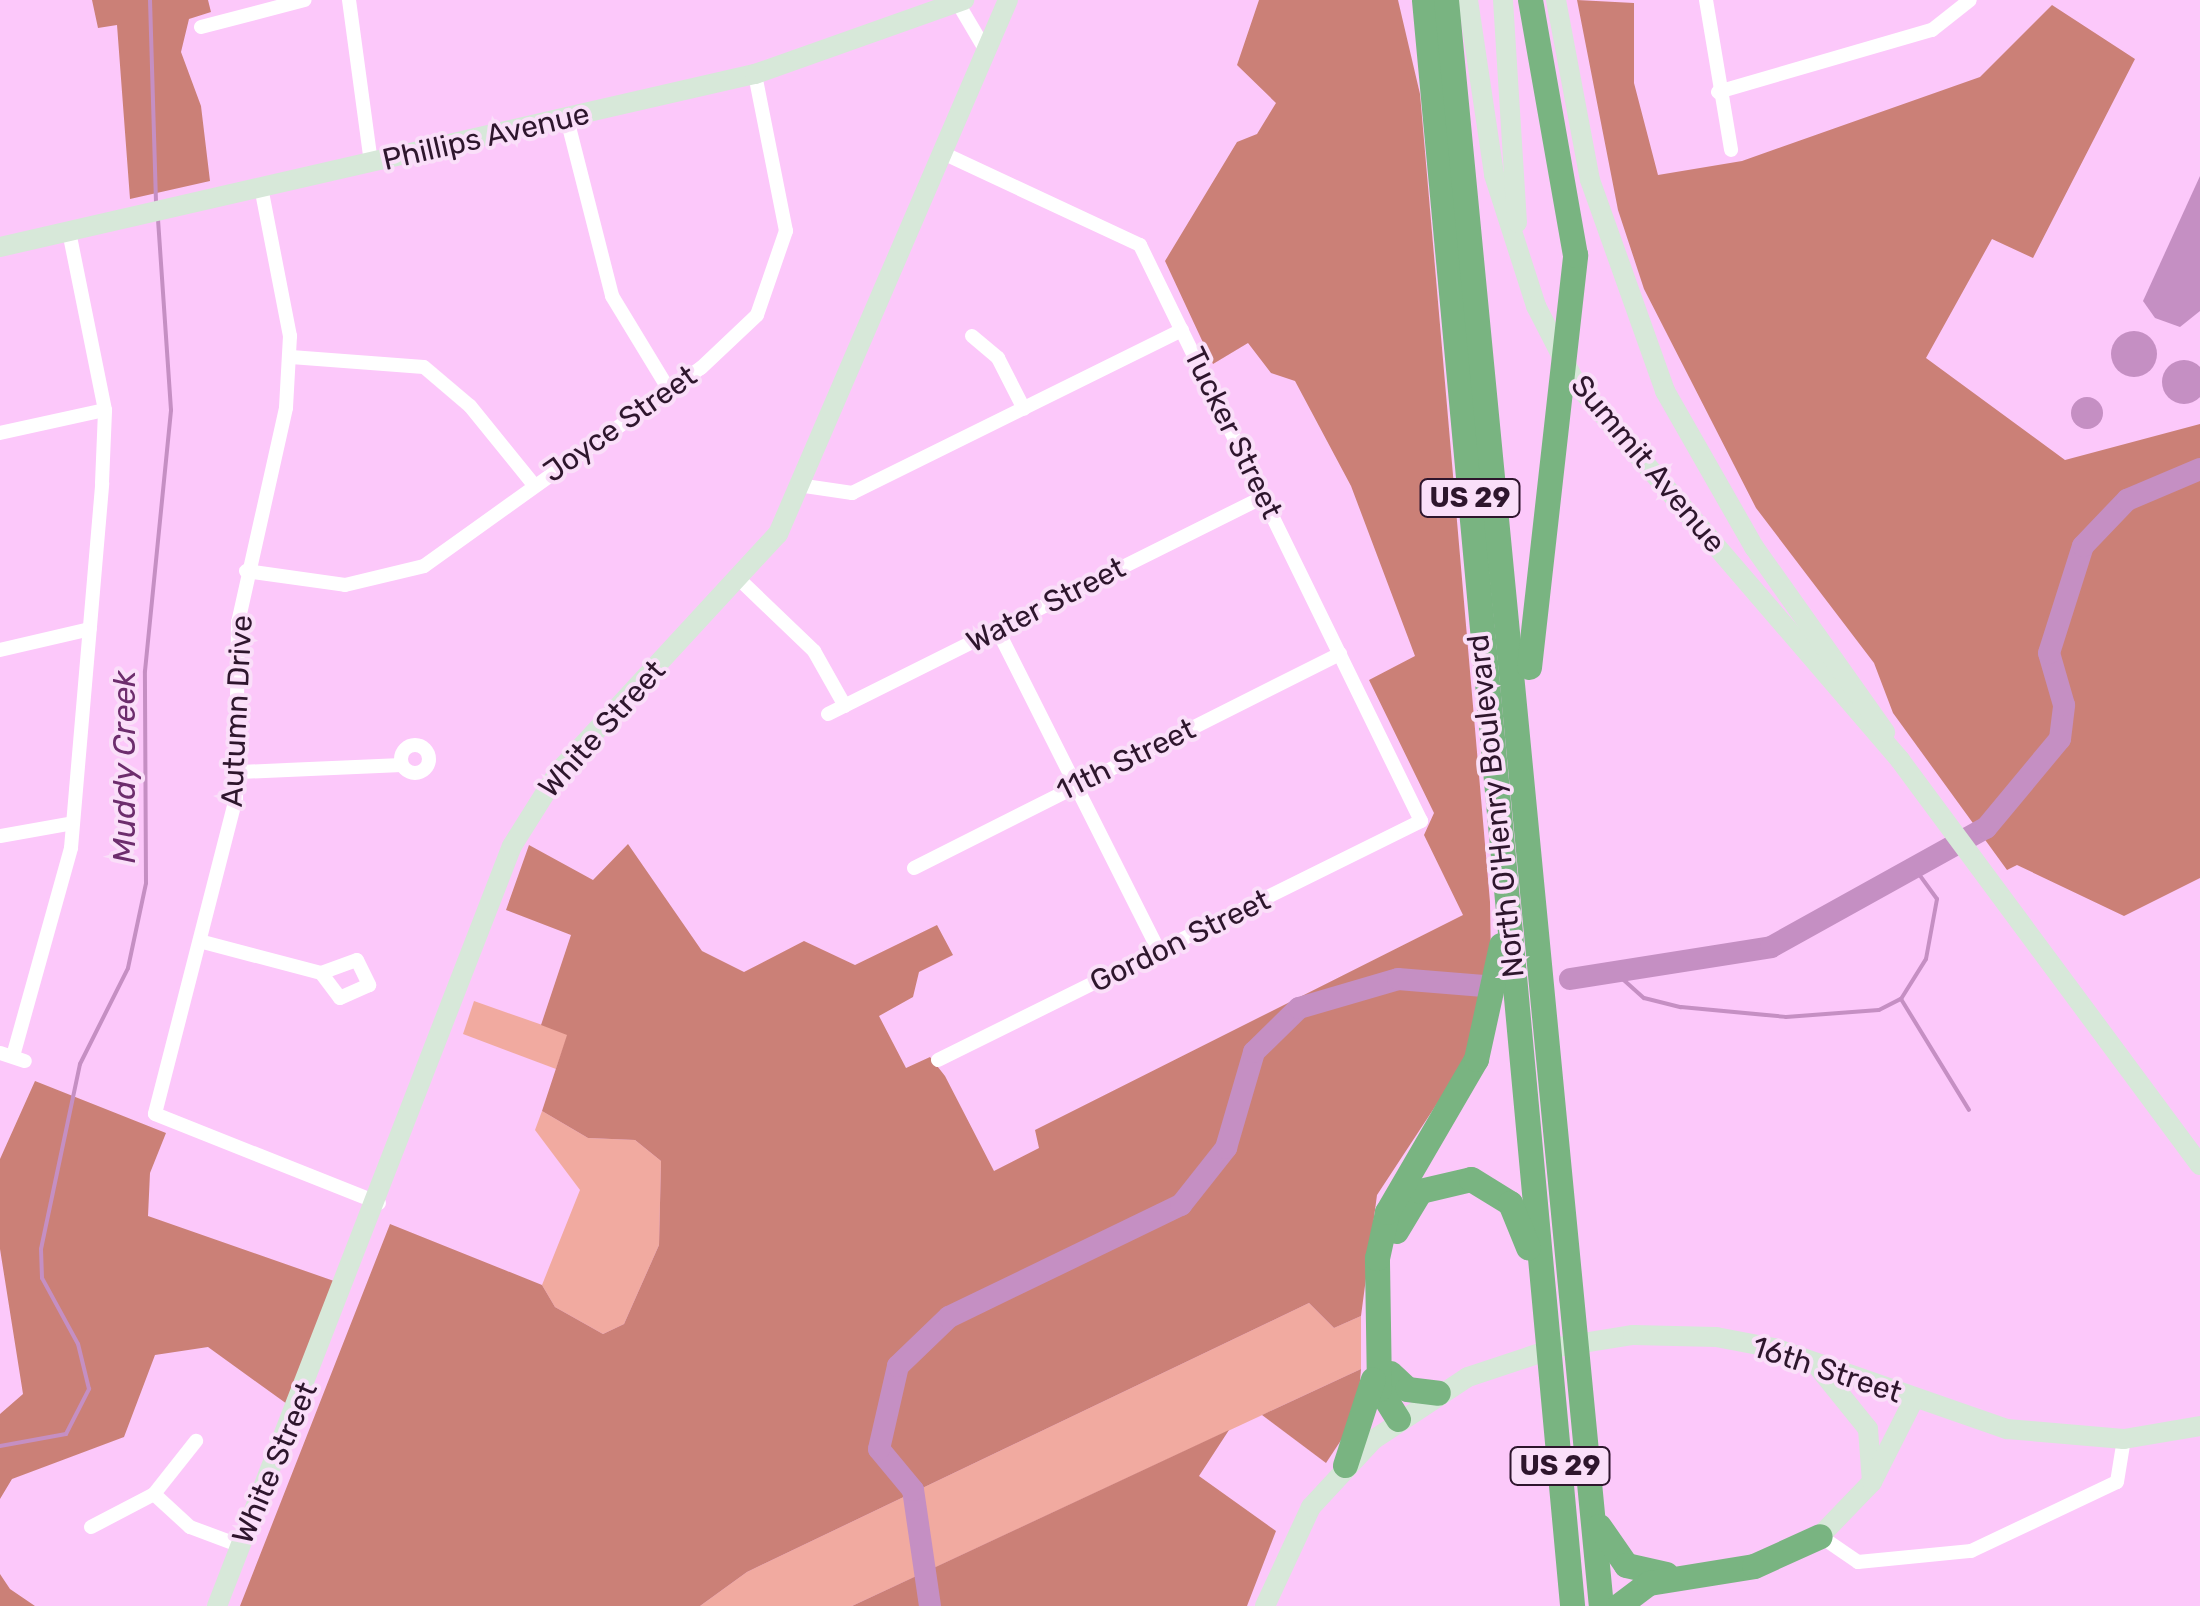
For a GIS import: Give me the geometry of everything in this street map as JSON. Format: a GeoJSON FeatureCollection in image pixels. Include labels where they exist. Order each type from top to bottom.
{"type":"FeatureCollection","features":[{"type":"Feature","properties":{"kind":"highway"},"geometry":{"type":"LineString","coordinates":[[1408,0],[1433,101]]}},
{"type":"Feature","properties":{"kind":"highway","name":"North O'Henry Boulevard"},"geometry":{"type":"LineString","coordinates":[[1424,0],[1572,1606]]}},
{"type":"Feature","properties":{"kind":"highway","name":"North O'Henry Boulevard"},"geometry":{"type":"LineString","coordinates":[[1446,0],[1524,742],[1602,1606]]}},
{"type":"Feature","properties":{"kind":"highway"},"geometry":{"type":"LineString","coordinates":[[1524,742],[1570,320],[1572,205],[1530,0]]}},
{"type":"Feature","properties":{"kind":"highway"},"geometry":{"type":"LineString","coordinates":[[1398,1420],[1384,1364],[1387,1212],[1476,1059],[1507,894]]}},
{"type":"Feature","properties":{"kind":"highway"},"geometry":{"type":"LineString","coordinates":[[1345,1465],[1384,1364],[1396,1229],[1412,1200],[1439,1183],[1470,1179],[1510,1202],[1544,1327]]}},
{"type":"Feature","properties":{"kind":"highway"},"geometry":{"type":"LineString","coordinates":[[1384,1364],[1407,1389],[1438,1392]]}},
{"type":"Feature","properties":{"kind":"highway"},"geometry":{"type":"LineString","coordinates":[[1593,1515],[1626,1565],[1646,1574],[1711,1573]]}},
{"type":"Feature","properties":{"kind":"highway"},"geometry":{"type":"LineString","coordinates":[[1618,1606],[1650,1583],[1776,1558],[1820,1536]]}},
{"type":"Feature","properties":{"kind":"main road","name":"White Street"},"geometry":{"type":"LineString","coordinates":[[217,1606],[379,1203],[530,810],[778,534],[1008,0]]}},
{"type":"Feature","properties":{"kind":"main road","name":"Summit Avenue"},"geometry":{"type":"LineString","coordinates":[[1468,0],[1494,174],[1525,276],[1575,382],[1900,760]]}},
{"type":"Feature","properties":{"kind":"main road"},"geometry":{"type":"LineString","coordinates":[[1503,0],[1525,276]]}},
{"type":"Feature","properties":{"kind":"main road"},"geometry":{"type":"LineString","coordinates":[[1546,0],[1568,64]]}},
{"type":"Feature","properties":{"kind":"main road","name":"Summit Avenue"},"geometry":{"type":"LineString","coordinates":[[1556,0],[1590,180],[1665,391],[1754,547],[1900,760],[2200,1165]]}},
{"type":"Feature","properties":{"kind":"main road","name":"Phillips Avenue"},"geometry":{"type":"LineString","coordinates":[[0,246],[755,74],[959,1]]}},
{"type":"Feature","properties":{"kind":"main road","name":"16th Street"},"geometry":{"type":"LineString","coordinates":[[1265,1606],[1311,1507],[1345,1465],[1398,1420],[1438,1392],[1494,1367],[1633,1335],[1746,1342],[2008,1429],[2124,1439],[2200,1426]]}},
{"type":"Feature","properties":{"kind":"main road"},"geometry":{"type":"LineString","coordinates":[[1814,1362],[1868,1429],[1872,1482]]}},
{"type":"Feature","properties":{"kind":"main road"},"geometry":{"type":"LineString","coordinates":[[1820,1536],[1872,1482],[1914,1399]]}},
{"type":"Feature","properties":{"kind":"street"},"geometry":{"type":"LineString","coordinates":[[201,27],[305,0]]}},
{"type":"Feature","properties":{"kind":"street"},"geometry":{"type":"LineString","coordinates":[[349,0],[371,163]]}},
{"type":"Feature","properties":{"kind":"street"},"geometry":{"type":"LineString","coordinates":[[1706,0],[1730,150]]}},
{"type":"Feature","properties":{"kind":"street"},"geometry":{"type":"LineString","coordinates":[[1718,92],[1932,30],[1970,0]]}},
{"type":"Feature","properties":{"kind":"street"},"geometry":{"type":"LineString","coordinates":[[959,1],[985,48]]}},
{"type":"Feature","properties":{"kind":"street","name":"Joyce Street"},"geometry":{"type":"LineString","coordinates":[[246,571],[314,586],[386,580],[470,539],[534,485],[668,388],[757,316],[776,276],[783,193],[755,74]]}},
{"type":"Feature","properties":{"kind":"street"},"geometry":{"type":"LineString","coordinates":[[567,119],[612,296],[668,388]]}},
{"type":"Feature","properties":{"kind":"street","name":"Tucker Street"},"geometry":{"type":"LineString","coordinates":[[941,152],[1128,233],[1182,330],[1421,821]]}},
{"type":"Feature","properties":{"kind":"street","name":"Autumn Drive"},"geometry":{"type":"LineString","coordinates":[[261,187],[291,357],[246,571],[234,666],[240,772],[203,942],[155,1114],[379,1203]]}},
{"type":"Feature","properties":{"kind":"street"},"geometry":{"type":"LineString","coordinates":[[12,1057],[73,823],[90,629],[105,410],[69,231]]}},
{"type":"Feature","properties":{"kind":"street"},"geometry":{"type":"LineString","coordinates":[[798,485],[841,497],[1182,330]]}},
{"type":"Feature","properties":{"kind":"street"},"geometry":{"type":"LineString","coordinates":[[972,336],[998,358],[1024,409]]}},
{"type":"Feature","properties":{"kind":"street"},"geometry":{"type":"LineString","coordinates":[[291,357],[424,367],[534,485]]}},
{"type":"Feature","properties":{"kind":"street"},"geometry":{"type":"LineString","coordinates":[[0,433],[105,410]]}},
{"type":"Feature","properties":{"kind":"street","name":"Water Street"},"geometry":{"type":"LineString","coordinates":[[828,714],[1264,497]]}},
{"type":"Feature","properties":{"kind":"street"},"geometry":{"type":"LineString","coordinates":[[740,580],[814,651],[844,706]]}},
{"type":"Feature","properties":{"kind":"street"},"geometry":{"type":"LineString","coordinates":[[0,650],[90,629]]}},
{"type":"Feature","properties":{"kind":"street"},"geometry":{"type":"LineString","coordinates":[[997,629],[1159,951]]}},
{"type":"Feature","properties":{"kind":"street","name":"11th Street"},"geometry":{"type":"LineString","coordinates":[[914,868],[1340,654]]}},
{"type":"Feature","properties":{"kind":"street"},"geometry":{"type":"LineString","coordinates":[[240,772],[402,766]]}},
{"type":"Feature","properties":{"kind":"street","name":"Gordon Street"},"geometry":{"type":"LineString","coordinates":[[938,1060],[1421,821]]}},
{"type":"Feature","properties":{"kind":"street"},"geometry":{"type":"LineString","coordinates":[[0,836],[73,823]]}},
{"type":"Feature","properties":{"kind":"street"},"geometry":{"type":"LineString","coordinates":[[203,942],[320,973]]}},
{"type":"Feature","properties":{"kind":"street"},"geometry":{"type":"LineString","coordinates":[[1820,1536],[1858,1562],[1971,1551],[2117,1482],[2124,1439]]}},
{"type":"Feature","properties":{"kind":"street"},"geometry":{"type":"LineString","coordinates":[[91,1528],[154,1494],[196,1440]]}},
{"type":"Feature","properties":{"kind":"street"},"geometry":{"type":"LineString","coordinates":[[154,1494],[190,1527],[241,1546]]}},
{"type":"Feature","properties":{"kind":"shaded area"},"geometry":{"type":"Polygon","coordinates":[[[92,0],[208,0],[211,12],[189,19],[181,52],[201,106],[210,181],[130,199],[117,25],[98,28],[92,0]]]}},
{"type":"Feature","properties":{"kind":"shaded area"},"geometry":{"type":"Polygon","coordinates":[[[1259,0],[1398,0],[1420,94],[1490,902],[1491,961],[1463,1064],[1377,1195],[1361,1316],[1334,1328],[1309,1303],[747,1572],[700,1606],[240,1606],[390,1224],[542,1285],[555,1307],[603,1334],[624,1324],[659,1245],[661,1161],[635,1140],[588,1138],[542,1111],[567,1035],[541,1025],[571,935],[506,910],[529,845],[593,880],[628,844],[702,951],[744,972],[804,941],[855,965],[937,925],[953,955],[919,972],[913,997],[879,1016],[906,1068],[930,1057],[945,1076],[994,1171],[1039,1148],[1035,1130],[1463,915],[1424,835],[1434,813],[1369,680],[1415,656],[1351,486],[1295,381],[1271,373],[1248,343],[1213,364],[1165,261],[1237,142],[1257,134],[1276,103],[1237,65],[1259,0]]]}},
{"type":"Feature","properties":{"kind":"shaded area"},"geometry":{"type":"Polygon","coordinates":[[[1577,0],[1634,3],[1634,83],[1658,175],[1742,161],[1980,77],[2052,5],[2135,59],[2033,258],[1992,239],[1926,358],[2065,460],[2200,424],[2200,878],[2124,916],[2017,865],[2007,870],[1893,713],[1874,663],[1756,508],[1644,289],[1618,210],[1577,0]]]}},
{"type":"Feature","properties":{"kind":"shaded area"},"geometry":{"type":"Polygon","coordinates":[[[2200,176],[2200,311],[2180,327],[2155,318],[2143,301],[2200,176]]]}},
{"type":"Feature","properties":{"kind":"shaded area"},"geometry":{"type":"Polygon","coordinates":[[[2134,331],[2150,338],[2157,354],[2150,370],[2134,377],[2118,370],[2111,354],[2118,338],[2134,331]]]}},
{"type":"Feature","properties":{"kind":"shaded area"},"geometry":{"type":"Polygon","coordinates":[[[2184,360],[2199,367],[2206,382],[2199,397],[2184,404],[2169,397],[2162,382],[2169,367],[2184,360]]]}},
{"type":"Feature","properties":{"kind":"shaded area"},"geometry":{"type":"Polygon","coordinates":[[[2087,397],[2098,402],[2103,413],[2098,424],[2087,429],[2076,424],[2071,413],[2076,402],[2087,397]]]}},
{"type":"Feature","properties":{"kind":"shaded area"},"geometry":{"type":"Polygon","coordinates":[[[474,1001],[568,1034],[556,1069],[463,1034],[474,1001]]]}},
{"type":"Feature","properties":{"kind":"shaded area"},"geometry":{"type":"Polygon","coordinates":[[[35,1081],[166,1133],[150,1173],[148,1216],[334,1281],[287,1404],[208,1347],[155,1355],[124,1437],[12,1479],[0,1499],[0,1414],[23,1394],[0,1249],[0,1159],[35,1081]]]}},
{"type":"Feature","properties":{"kind":"shaded area"},"geometry":{"type":"Polygon","coordinates":[[[542,1111],[588,1138],[635,1140],[661,1161],[659,1245],[624,1324],[603,1334],[555,1307],[542,1285],[580,1190],[535,1130],[542,1111]]]}},
{"type":"Feature","properties":{"kind":"shaded area"},"geometry":{"type":"Polygon","coordinates":[[[1309,1303],[1334,1328],[1361,1316],[1361,1369],[852,1606],[700,1606],[747,1572],[1309,1303]]]}},
{"type":"Feature","properties":{"kind":"shaded area"},"geometry":{"type":"Polygon","coordinates":[[[1361,1369],[1357,1416],[1326,1463],[1262,1415],[1361,1369]]]}},
{"type":"Feature","properties":{"kind":"shaded area"},"geometry":{"type":"Polygon","coordinates":[[[1229,1430],[1199,1476],[1276,1531],[1247,1606],[852,1606],[1229,1430]]]}},
{"type":"Feature","properties":{"kind":"shaded area"},"geometry":{"type":"Polygon","coordinates":[[[0,1574],[10,1589],[35,1606],[0,1606],[0,1574]]]}},
{"type":"Feature","properties":{"kind":"waterway","name":"Muddy Creek"},"geometry":{"type":"LineString","coordinates":[[150,0],[156,205]]}},
{"type":"Feature","properties":{"kind":"waterway","name":"Muddy Creek"},"geometry":{"type":"LineString","coordinates":[[0,1446],[66,1434],[89,1389],[78,1344],[42,1278],[41,1249],[80,1064],[128,968],[146,883],[145,671],[171,410],[158,219]]}},
{"type":"Feature","properties":{"kind":"waterway"},"geometry":{"type":"LineString","coordinates":[[1570,979],[1771,947],[1986,828],[2060,739],[2064,705],[2049,653],[2083,546],[2127,500],[2200,469]]}},
{"type":"Feature","properties":{"kind":"waterway"},"geometry":{"type":"LineString","coordinates":[[1617,974],[1644,998],[1681,1007],[1786,1017],[1879,1010],[1901,999],[1926,959],[1937,899],[1918,873]]}},
{"type":"Feature","properties":{"kind":"waterway"},"geometry":{"type":"LineString","coordinates":[[930,1606],[913,1490],[879,1449],[898,1366],[949,1317],[1181,1205],[1226,1148],[1254,1052],[1299,1008],[1398,979],[1484,986]]}},
{"type":"Feature","properties":{"kind":"waterway"},"geometry":{"type":"LineString","coordinates":[[1901,999],[1969,1110]]}}]}
